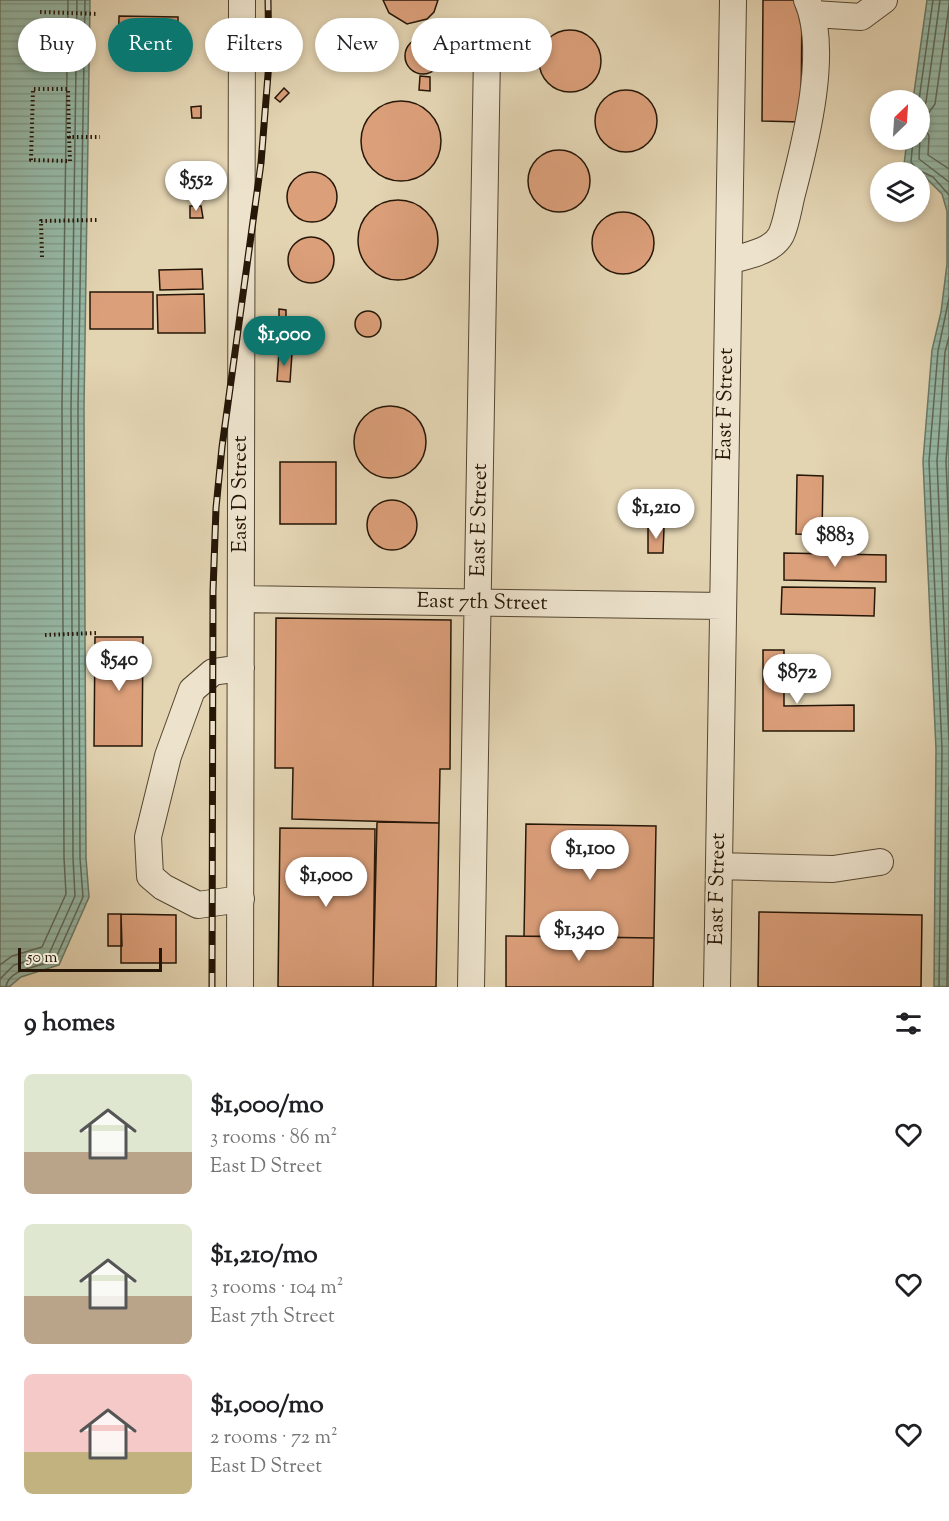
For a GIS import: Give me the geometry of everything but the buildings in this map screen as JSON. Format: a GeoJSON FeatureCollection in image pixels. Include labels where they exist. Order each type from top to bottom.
{"type":"FeatureCollection","features":[{"type":"Feature","properties":{"kind":"street","name":"East D Street"},"geometry":{"type":"LineString","coordinates":[[240,987],[242,0]]}},
{"type":"Feature","properties":{"kind":"street","name":"East F Street"},"geometry":{"type":"LineString","coordinates":[[717,987],[733,0]]}},
{"type":"Feature","properties":{"kind":"street"},"geometry":{"type":"LineString","coordinates":[[729,261],[764,250],[780,236],[812,116],[811,7],[861,17],[884,0]]}},
{"type":"Feature","properties":{"kind":"street","name":"East E Street"},"geometry":{"type":"LineString","coordinates":[[471,987],[487,72]]}},
{"type":"Feature","properties":{"kind":"street","name":"East 7th Street"},"geometry":{"type":"LineString","coordinates":[[241,599],[723,606]]}},
{"type":"Feature","properties":{"kind":"street"},"geometry":{"type":"LineString","coordinates":[[240,899],[198,905],[163,887],[150,876],[148,837],[168,756],[192,690],[213,672],[241,668]]}},
{"type":"Feature","properties":{"kind":"street"},"geometry":{"type":"LineString","coordinates":[[719,866],[833,868],[880,862]]}},
{"type":"Feature","properties":{"kind":"path"},"geometry":{"type":"LineString","coordinates":[[40,12],[98,14]]}},
{"type":"Feature","properties":{"kind":"path"},"geometry":{"type":"LineString","coordinates":[[33,88],[68,89],[69,137],[70,161],[31,160],[33,88]]}},
{"type":"Feature","properties":{"kind":"path"},"geometry":{"type":"LineString","coordinates":[[69,137],[100,137]]}},
{"type":"Feature","properties":{"kind":"path"},"geometry":{"type":"LineString","coordinates":[[42,257],[41,221],[97,220]]}},
{"type":"Feature","properties":{"kind":"path"},"geometry":{"type":"LineString","coordinates":[[45,635],[96,633]]}},
{"type":"Feature","properties":{"kind":"water"},"geometry":{"type":"Polygon","coordinates":[[[0,0],[90,0],[90,18],[18,18],[18,72],[89,72],[84,408],[86,858],[89,897],[59,965],[21,977],[9,987],[0,987],[0,0]]]}},
{"type":"Feature","properties":{"kind":"water"},"geometry":{"type":"Polygon","coordinates":[[[927,0],[949,0],[949,987],[934,987],[936,749],[923,461],[932,350],[941,312],[947,264],[947,211],[942,194],[930,182],[930,162],[904,162],[906,150],[930,150],[930,90],[914,90],[927,0]]]}},
{"type":"Feature","properties":{"kind":"railway"},"geometry":{"type":"LineString","coordinates":[[212,987],[213,591],[216,508],[222,447],[261,163],[269,62],[268,0]]}}]}
